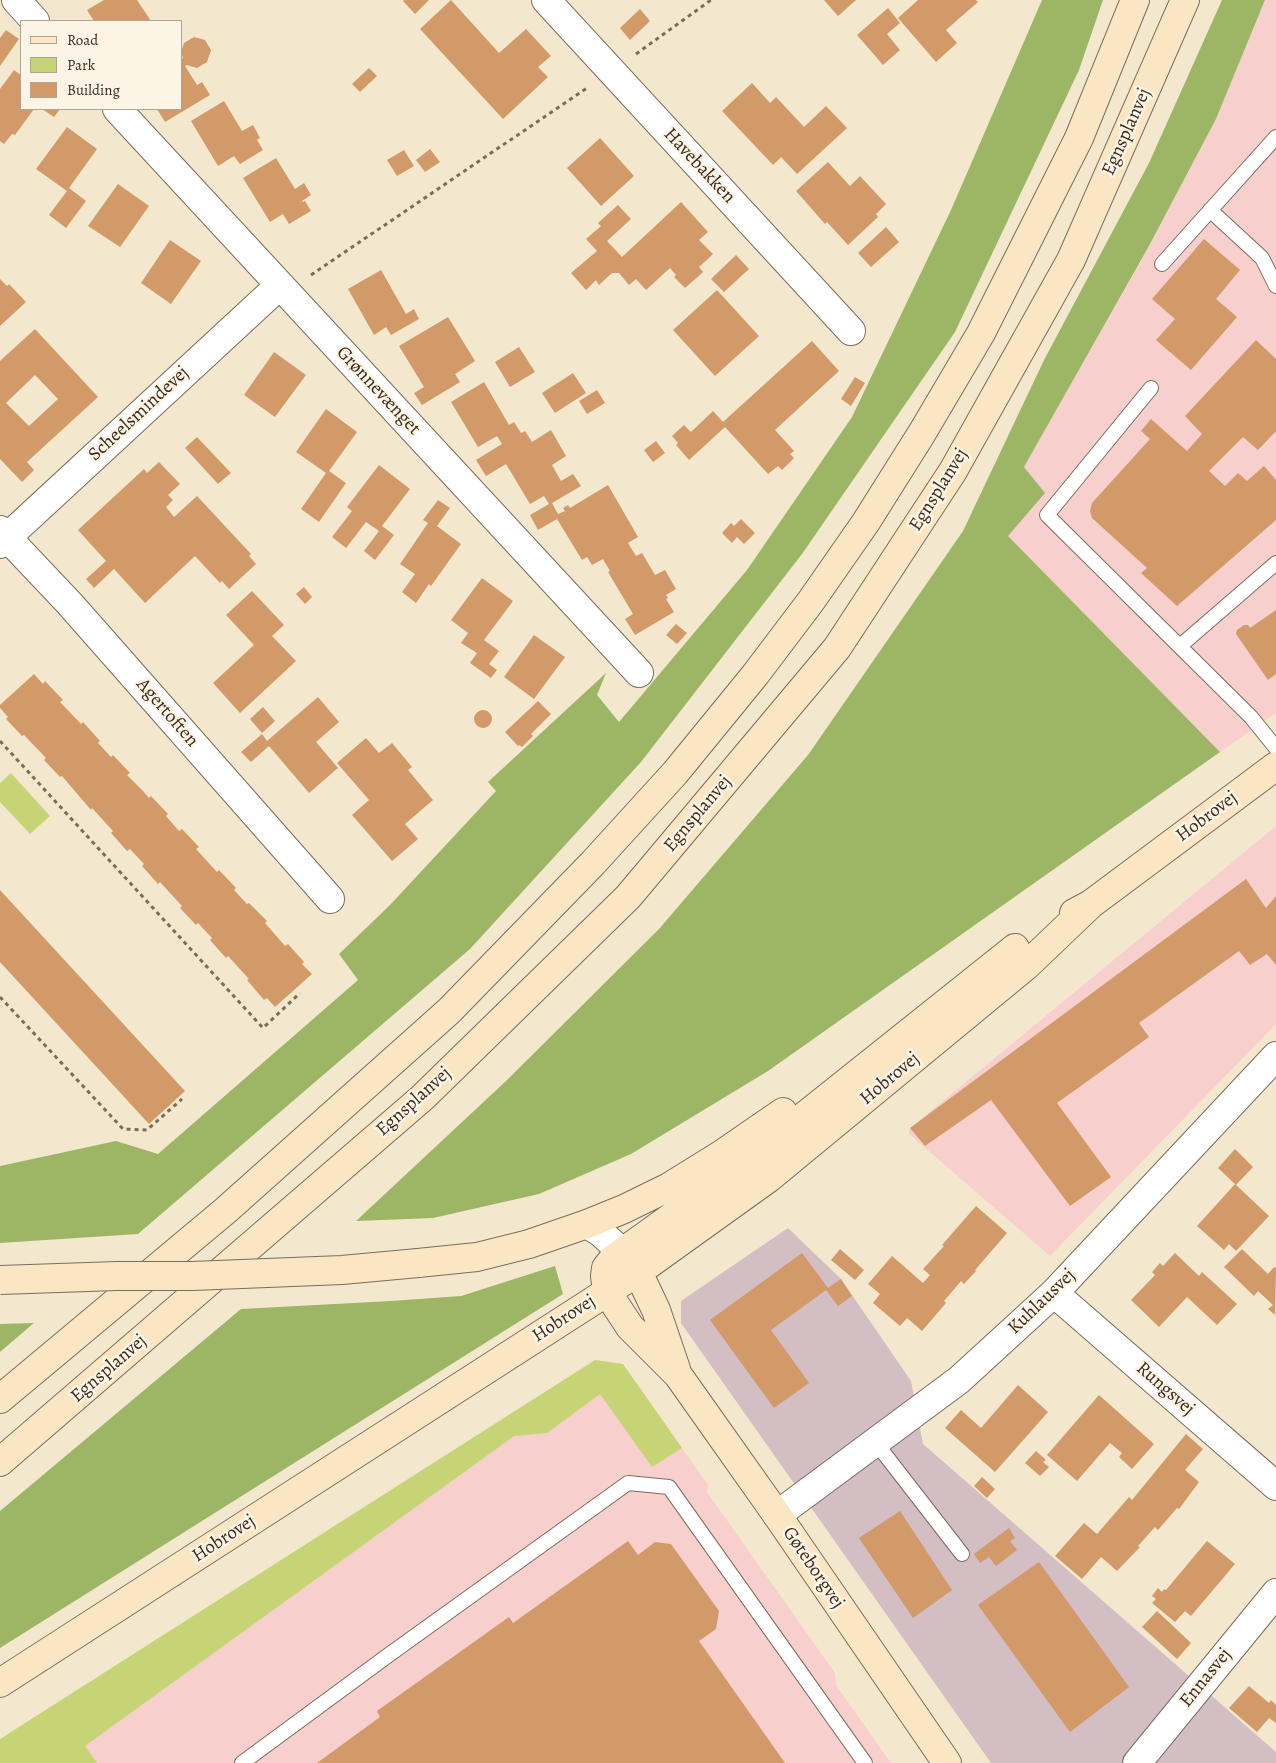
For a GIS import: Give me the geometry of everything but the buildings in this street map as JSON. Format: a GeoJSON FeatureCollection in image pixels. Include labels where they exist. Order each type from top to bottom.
{"type":"FeatureCollection","features":[{"type":"Feature","properties":{"kind":"main road"},"geometry":{"type":"LineString","coordinates":[[0,1399],[225,1211],[449,1011],[594,863],[706,736],[811,601],[866,522],[922,433],[981,333],[1079,138],[1135,0]]}},
{"type":"Feature","properties":{"kind":"main road","name":"Egnsplanvej"},"geometry":{"type":"LineString","coordinates":[[0,1462],[429,1091],[628,897],[837,648],[953,471],[1071,260],[1185,0]]}},
{"type":"Feature","properties":{"kind":"main road","name":"Hobrovej"},"geometry":{"type":"LineString","coordinates":[[0,1280],[107,1276],[192,1276],[342,1270],[418,1263],[477,1257],[529,1244],[587,1224],[624,1209],[669,1186],[719,1156],[1014,948],[1090,904],[1276,766]]}},
{"type":"Feature","properties":{"kind":"main road","name":"Hobrovej"},"geometry":{"type":"LineString","coordinates":[[630,1262],[769,1178],[1026,966],[1090,904]]}},
{"type":"Feature","properties":{"kind":"main road"},"geometry":{"type":"LineString","coordinates":[[607,1292],[605,1283],[606,1268],[613,1259],[630,1262],[733,1173],[1014,948]]}},
{"type":"Feature","properties":{"kind":"main road","name":"Gøteborgvej"},"geometry":{"type":"LineString","coordinates":[[630,1262],[656,1310],[678,1375]]}},
{"type":"Feature","properties":{"kind":"main road","name":"Hobrovej"},"geometry":{"type":"LineString","coordinates":[[0,1684],[607,1292]]}},
{"type":"Feature","properties":{"kind":"main road","name":"Gøteborgvej"},"geometry":{"type":"LineString","coordinates":[[607,1292],[630,1327],[678,1375],[777,1515],[947,1763]]}},
{"type":"Feature","properties":{"kind":"street"},"geometry":{"type":"LineString","coordinates":[[16,0],[35,20]]}},
{"type":"Feature","properties":{"kind":"street","name":"Havebakken"},"geometry":{"type":"LineString","coordinates":[[546,0],[851,331]]}},
{"type":"Feature","properties":{"kind":"street","name":"Grønnevænget"},"geometry":{"type":"LineString","coordinates":[[118,110],[640,672]]}},
{"type":"Feature","properties":{"kind":"street","name":"Scheelsmindevej"},"geometry":{"type":"LineString","coordinates":[[2,537],[280,285]]}},
{"type":"Feature","properties":{"kind":"street","name":"Agertoften"},"geometry":{"type":"LineString","coordinates":[[2,537],[121,661],[330,899]]}},
{"type":"Feature","properties":{"kind":"street","name":"Kuhlausvej"},"geometry":{"type":"LineString","coordinates":[[777,1515],[959,1380],[1054,1293],[1276,1056]]}},
{"type":"Feature","properties":{"kind":"street"},"geometry":{"type":"LineString","coordinates":[[587,1224],[600,1232],[630,1262]]}},
{"type":"Feature","properties":{"kind":"street","name":"Rungsvej"},"geometry":{"type":"LineString","coordinates":[[1054,1293],[1276,1486]]}},
{"type":"Feature","properties":{"kind":"street","name":"Ennasvej"},"geometry":{"type":"LineString","coordinates":[[1137,1763],[1276,1593]]}},
{"type":"Feature","properties":{"kind":"lane"},"geometry":{"type":"LineString","coordinates":[[1162,264],[1276,137]]}},
{"type":"Feature","properties":{"kind":"lane"},"geometry":{"type":"LineString","coordinates":[[1210,210],[1262,258],[1276,286]]}},
{"type":"Feature","properties":{"kind":"lane"},"geometry":{"type":"LineString","coordinates":[[1150,388],[1047,515],[1251,717],[1276,748]]}},
{"type":"Feature","properties":{"kind":"lane"},"geometry":{"type":"LineString","coordinates":[[1180,646],[1276,563]]}},
{"type":"Feature","properties":{"kind":"lane"},"geometry":{"type":"LineString","coordinates":[[876,1443],[962,1554]]}},
{"type":"Feature","properties":{"kind":"lane"},"geometry":{"type":"LineString","coordinates":[[242,1763],[628,1483],[669,1487],[864,1763]]}},
{"type":"Feature","properties":{"kind":"path"},"geometry":{"type":"LineString","coordinates":[[280,285],[309,276],[612,72],[711,0]]}},
{"type":"Feature","properties":{"kind":"path"},"geometry":{"type":"LineString","coordinates":[[0,741],[264,1028],[300,993]]}},
{"type":"Feature","properties":{"kind":"path"},"geometry":{"type":"LineString","coordinates":[[0,997],[123,1129],[147,1130],[182,1099]]}},
{"type":"Feature","properties":{"kind":"shaded area"},"geometry":{"type":"Polygon","coordinates":[[[1265,0],[1276,0],[1276,713],[1220,752],[1007,536],[1044,493],[1024,467],[1149,247],[1216,119],[1265,0]]]}},
{"type":"Feature","properties":{"kind":"shaded area"},"geometry":{"type":"Polygon","coordinates":[[[1276,826],[1276,1024],[1050,1256],[909,1134],[910,1128],[1276,826]]]}},
{"type":"Feature","properties":{"kind":"shaded area"},"geometry":{"type":"Polygon","coordinates":[[[788,1228],[841,1279],[911,1381],[923,1444],[1276,1752],[1276,1763],[991,1763],[681,1323],[681,1301],[788,1228]]]}},
{"type":"Feature","properties":{"kind":"shaded area"},"geometry":{"type":"Polygon","coordinates":[[[595,1360],[623,1364],[708,1485],[707,1492],[835,1673],[836,1685],[891,1763],[55,1763],[595,1360]]]}},
{"type":"Feature","properties":{"kind":"green space"},"geometry":{"type":"Polygon","coordinates":[[[1042,0],[1103,0],[1079,70],[955,332],[802,554],[641,762],[470,949],[138,1234],[0,1243],[0,1166],[116,1141],[158,1154],[358,980],[339,954],[390,905],[496,791],[488,782],[606,673],[597,695],[619,722],[747,570],[852,417],[951,210],[1042,0]]]}},
{"type":"Feature","properties":{"kind":"green space"},"geometry":{"type":"Polygon","coordinates":[[[1222,0],[1265,0],[1216,119],[1149,246],[1024,467],[1045,493],[1008,536],[1220,752],[768,1071],[631,1154],[539,1194],[433,1218],[356,1221],[506,1081],[659,929],[808,755],[963,531],[1044,360],[1149,163],[1222,0]]]}},
{"type":"Feature","properties":{"kind":"green space"},"geometry":{"type":"Polygon","coordinates":[[[11,773],[50,816],[30,834],[0,802],[0,783],[11,773]]]}},
{"type":"Feature","properties":{"kind":"green space"},"geometry":{"type":"Polygon","coordinates":[[[555,1266],[563,1294],[0,1648],[0,1511],[241,1309],[461,1296],[555,1266]]]}},
{"type":"Feature","properties":{"kind":"green space"},"geometry":{"type":"Polygon","coordinates":[[[34,1323],[0,1352],[0,1324],[34,1323]]]}},
{"type":"Feature","properties":{"kind":"green space"},"geometry":{"type":"Polygon","coordinates":[[[595,1360],[623,1364],[682,1448],[652,1467],[600,1394],[547,1433],[514,1436],[85,1746],[97,1763],[0,1763],[0,1739],[595,1360]]]}}]}
